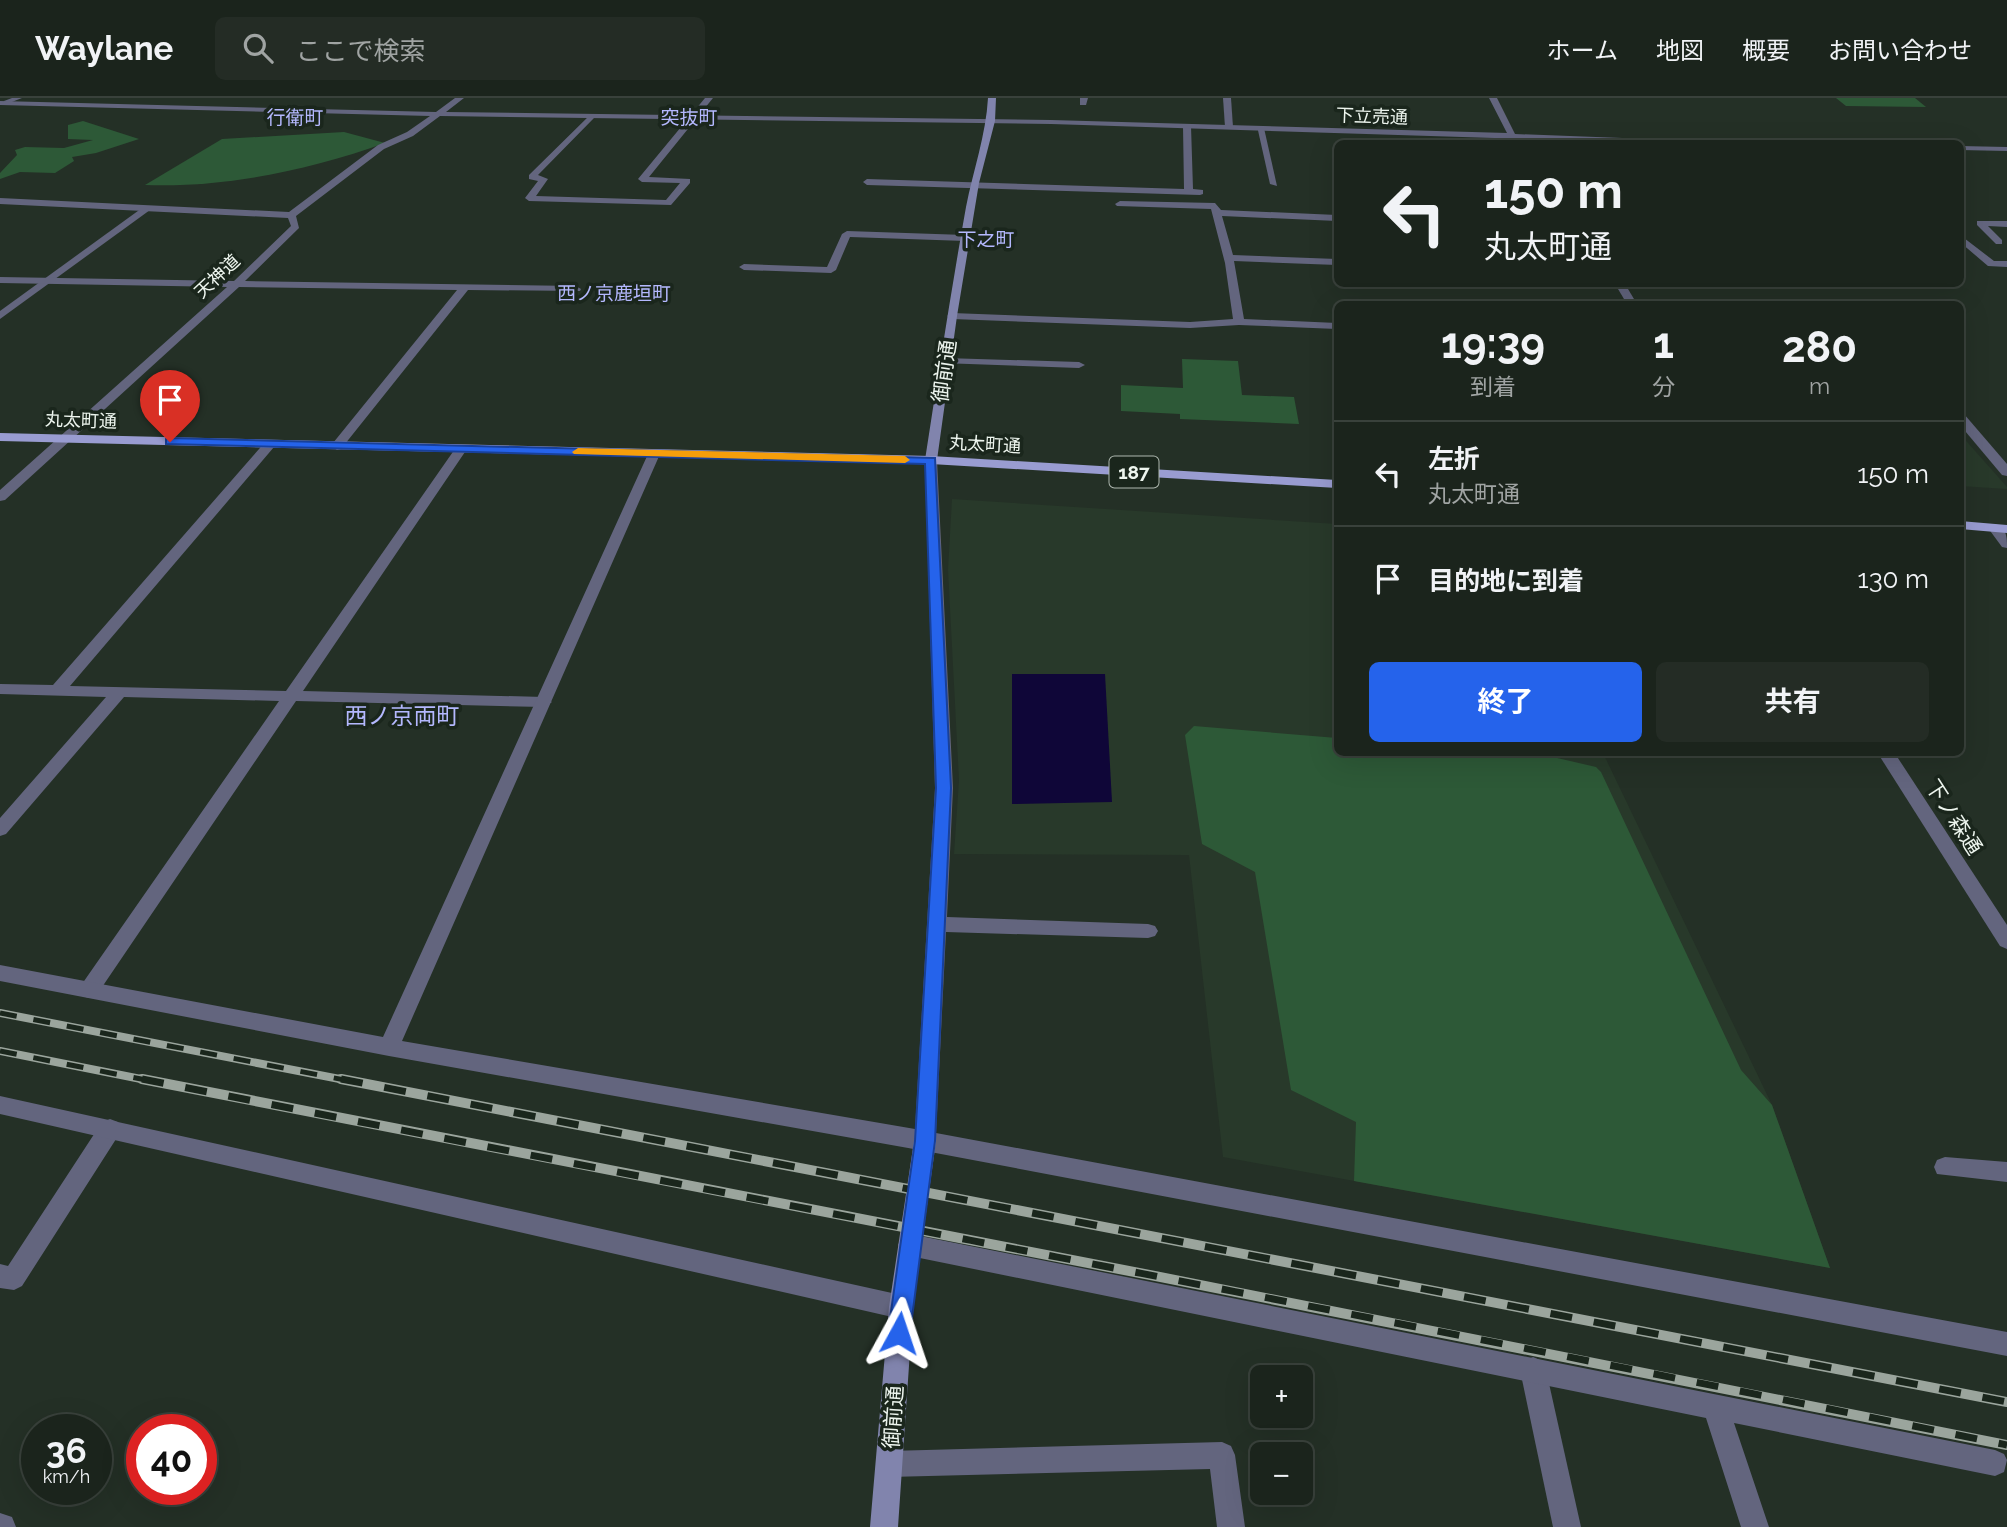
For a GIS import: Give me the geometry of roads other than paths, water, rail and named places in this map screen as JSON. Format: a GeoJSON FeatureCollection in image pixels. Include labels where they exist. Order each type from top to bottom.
{"type":"FeatureCollection","features":[{"type":"Feature","properties":{"kind":"main road","name":"丸太町通"},"geometry":{"type":"LineString","coordinates":[[0,437],[931,460],[1334,484]]}},
{"type":"Feature","properties":{"kind":"main road"},"geometry":{"type":"LineString","coordinates":[[1964,526],[2001,528]]}},
{"type":"Feature","properties":{"kind":"street"},"geometry":{"type":"LineString","coordinates":[[4,103],[18,98]]}},
{"type":"Feature","properties":{"kind":"street"},"geometry":{"type":"LineString","coordinates":[[203,108],[220,98]]}},
{"type":"Feature","properties":{"kind":"street"},"geometry":{"type":"LineString","coordinates":[[0,201],[291,215],[382,147],[410,134],[460,98]]}},
{"type":"Feature","properties":{"kind":"street"},"geometry":{"type":"LineString","coordinates":[[591,116],[532,177],[544,179],[528,198],[668,204],[687,181],[642,179],[709,98]]}},
{"type":"Feature","properties":{"kind":"street","name":"御前通"},"geometry":{"type":"LineString","coordinates":[[884,1527],[901,1307],[925,1141],[944,788],[931,460],[965,238],[975,183],[991,121],[992,98]]}},
{"type":"Feature","properties":{"kind":"street"},"geometry":{"type":"LineString","coordinates":[[1227,98],[1229,127]]}},
{"type":"Feature","properties":{"kind":"street"},"geometry":{"type":"LineString","coordinates":[[1493,98],[1512,136]]}},
{"type":"Feature","properties":{"kind":"street","name":"下立売通"},"geometry":{"type":"LineString","coordinates":[[4,103],[440,114],[991,121],[1512,136],[1526,140]]}},
{"type":"Feature","properties":{"kind":"street"},"geometry":{"type":"LineString","coordinates":[[1188,126],[1189,192]]}},
{"type":"Feature","properties":{"kind":"street"},"geometry":{"type":"LineString","coordinates":[[1260,128],[1274,184]]}},
{"type":"Feature","properties":{"kind":"street"},"geometry":{"type":"LineString","coordinates":[[1964,148],[2007,149]]}},
{"type":"Feature","properties":{"kind":"street"},"geometry":{"type":"LineString","coordinates":[[866,182],[975,183],[1200,192]]}},
{"type":"Feature","properties":{"kind":"street"},"geometry":{"type":"LineString","coordinates":[[1120,204],[1215,206],[1219,233],[1224,238],[1229,258],[1239,322]]}},
{"type":"Feature","properties":{"kind":"street"},"geometry":{"type":"LineString","coordinates":[[0,316],[145,210]]}},
{"type":"Feature","properties":{"kind":"street"},"geometry":{"type":"LineString","coordinates":[[1217,213],[1334,218]]}},
{"type":"Feature","properties":{"kind":"street","name":"天神道"},"geometry":{"type":"LineString","coordinates":[[0,497],[237,283],[296,226],[291,215]]}},
{"type":"Feature","properties":{"kind":"street"},"geometry":{"type":"LineString","coordinates":[[2003,243],[1980,223],[2007,225]]}},
{"type":"Feature","properties":{"kind":"street"},"geometry":{"type":"LineString","coordinates":[[744,267],[831,270],[847,234],[965,238]]}},
{"type":"Feature","properties":{"kind":"street"},"geometry":{"type":"LineString","coordinates":[[1964,241],[2003,243]]}},
{"type":"Feature","properties":{"kind":"street"},"geometry":{"type":"LineString","coordinates":[[1964,243],[1992,264],[2007,264]]}},
{"type":"Feature","properties":{"kind":"street"},"geometry":{"type":"LineString","coordinates":[[1229,258],[1334,262]]}},
{"type":"Feature","properties":{"kind":"street"},"geometry":{"type":"LineString","coordinates":[[0,279],[576,289]]}},
{"type":"Feature","properties":{"kind":"street"},"geometry":{"type":"LineString","coordinates":[[337,446],[465,287]]}},
{"type":"Feature","properties":{"kind":"street"},"geometry":{"type":"LineString","coordinates":[[952,316],[1190,325],[1239,322],[1334,326]]}},
{"type":"Feature","properties":{"kind":"street"},"geometry":{"type":"LineString","coordinates":[[945,361],[1079,365]]}},
{"type":"Feature","properties":{"kind":"street"},"geometry":{"type":"LineString","coordinates":[[1964,422],[2007,472]]}},
{"type":"Feature","properties":{"kind":"street"},"geometry":{"type":"LineString","coordinates":[[58,690],[270,444]]}},
{"type":"Feature","properties":{"kind":"street"},"geometry":{"type":"LineString","coordinates":[[89,990],[461,449]]}},
{"type":"Feature","properties":{"kind":"street"},"geometry":{"type":"LineString","coordinates":[[389,1047],[654,454]]}},
{"type":"Feature","properties":{"kind":"street"},"geometry":{"type":"LineString","coordinates":[[2001,528],[2007,544]]}},
{"type":"Feature","properties":{"kind":"street"},"geometry":{"type":"LineString","coordinates":[[0,688],[544,702]]}},
{"type":"Feature","properties":{"kind":"street"},"geometry":{"type":"LineString","coordinates":[[0,830],[120,691]]}},
{"type":"Feature","properties":{"kind":"street","name":"下ノ森通"},"geometry":{"type":"LineString","coordinates":[[1888,756],[2007,942]]}},
{"type":"Feature","properties":{"kind":"street"},"geometry":{"type":"LineString","coordinates":[[936,924],[1148,931]]}},
{"type":"Feature","properties":{"kind":"street"},"geometry":{"type":"LineString","coordinates":[[0,973],[389,1047],[925,1141],[2007,1343]]}},
{"type":"Feature","properties":{"kind":"street"},"geometry":{"type":"LineString","coordinates":[[0,1105],[901,1307]]}},
{"type":"Feature","properties":{"kind":"street"},"geometry":{"type":"LineString","coordinates":[[0,1276],[14,1278],[110,1129]]}},
{"type":"Feature","properties":{"kind":"street"},"geometry":{"type":"LineString","coordinates":[[1945,1167],[2007,1172]]}},
{"type":"Feature","properties":{"kind":"street"},"geometry":{"type":"LineString","coordinates":[[910,1245],[1995,1463]]}},
{"type":"Feature","properties":{"kind":"street"},"geometry":{"type":"LineString","coordinates":[[1533,1370],[1567,1527]]}},
{"type":"Feature","properties":{"kind":"street"},"geometry":{"type":"LineString","coordinates":[[1715,1406],[1755,1527]]}},
{"type":"Feature","properties":{"kind":"street"},"geometry":{"type":"LineString","coordinates":[[889,1464],[1222,1455],[1231,1527]]}},
{"type":"Feature","properties":{"kind":"railway"},"geometry":{"type":"LineString","coordinates":[[0,1013],[350,1081]]}},
{"type":"Feature","properties":{"kind":"railway"},"geometry":{"type":"LineString","coordinates":[[0,1051],[151,1081]]}},
{"type":"Feature","properties":{"kind":"railway"},"geometry":{"type":"LineString","coordinates":[[142,1079],[2007,1445]]}},
{"type":"Feature","properties":{"kind":"railway"},"geometry":{"type":"LineString","coordinates":[[341,1079],[2007,1402]]}},
{"type":"Feature","properties":{"kind":"district","name":"行衛町"},"geometry":{"type":"Point","coordinates":[295,117]}},
{"type":"Feature","properties":{"kind":"district","name":"突抜町"},"geometry":{"type":"Point","coordinates":[689,117]}},
{"type":"Feature","properties":{"kind":"district","name":"下之町"},"geometry":{"type":"Point","coordinates":[986,239]}},
{"type":"Feature","properties":{"kind":"district","name":"西ノ京鹿垣町"},"geometry":{"type":"Point","coordinates":[614,293]}},
{"type":"Feature","properties":{"kind":"district","name":"西ノ京両町"},"geometry":{"type":"Point","coordinates":[402,715]}}]}
